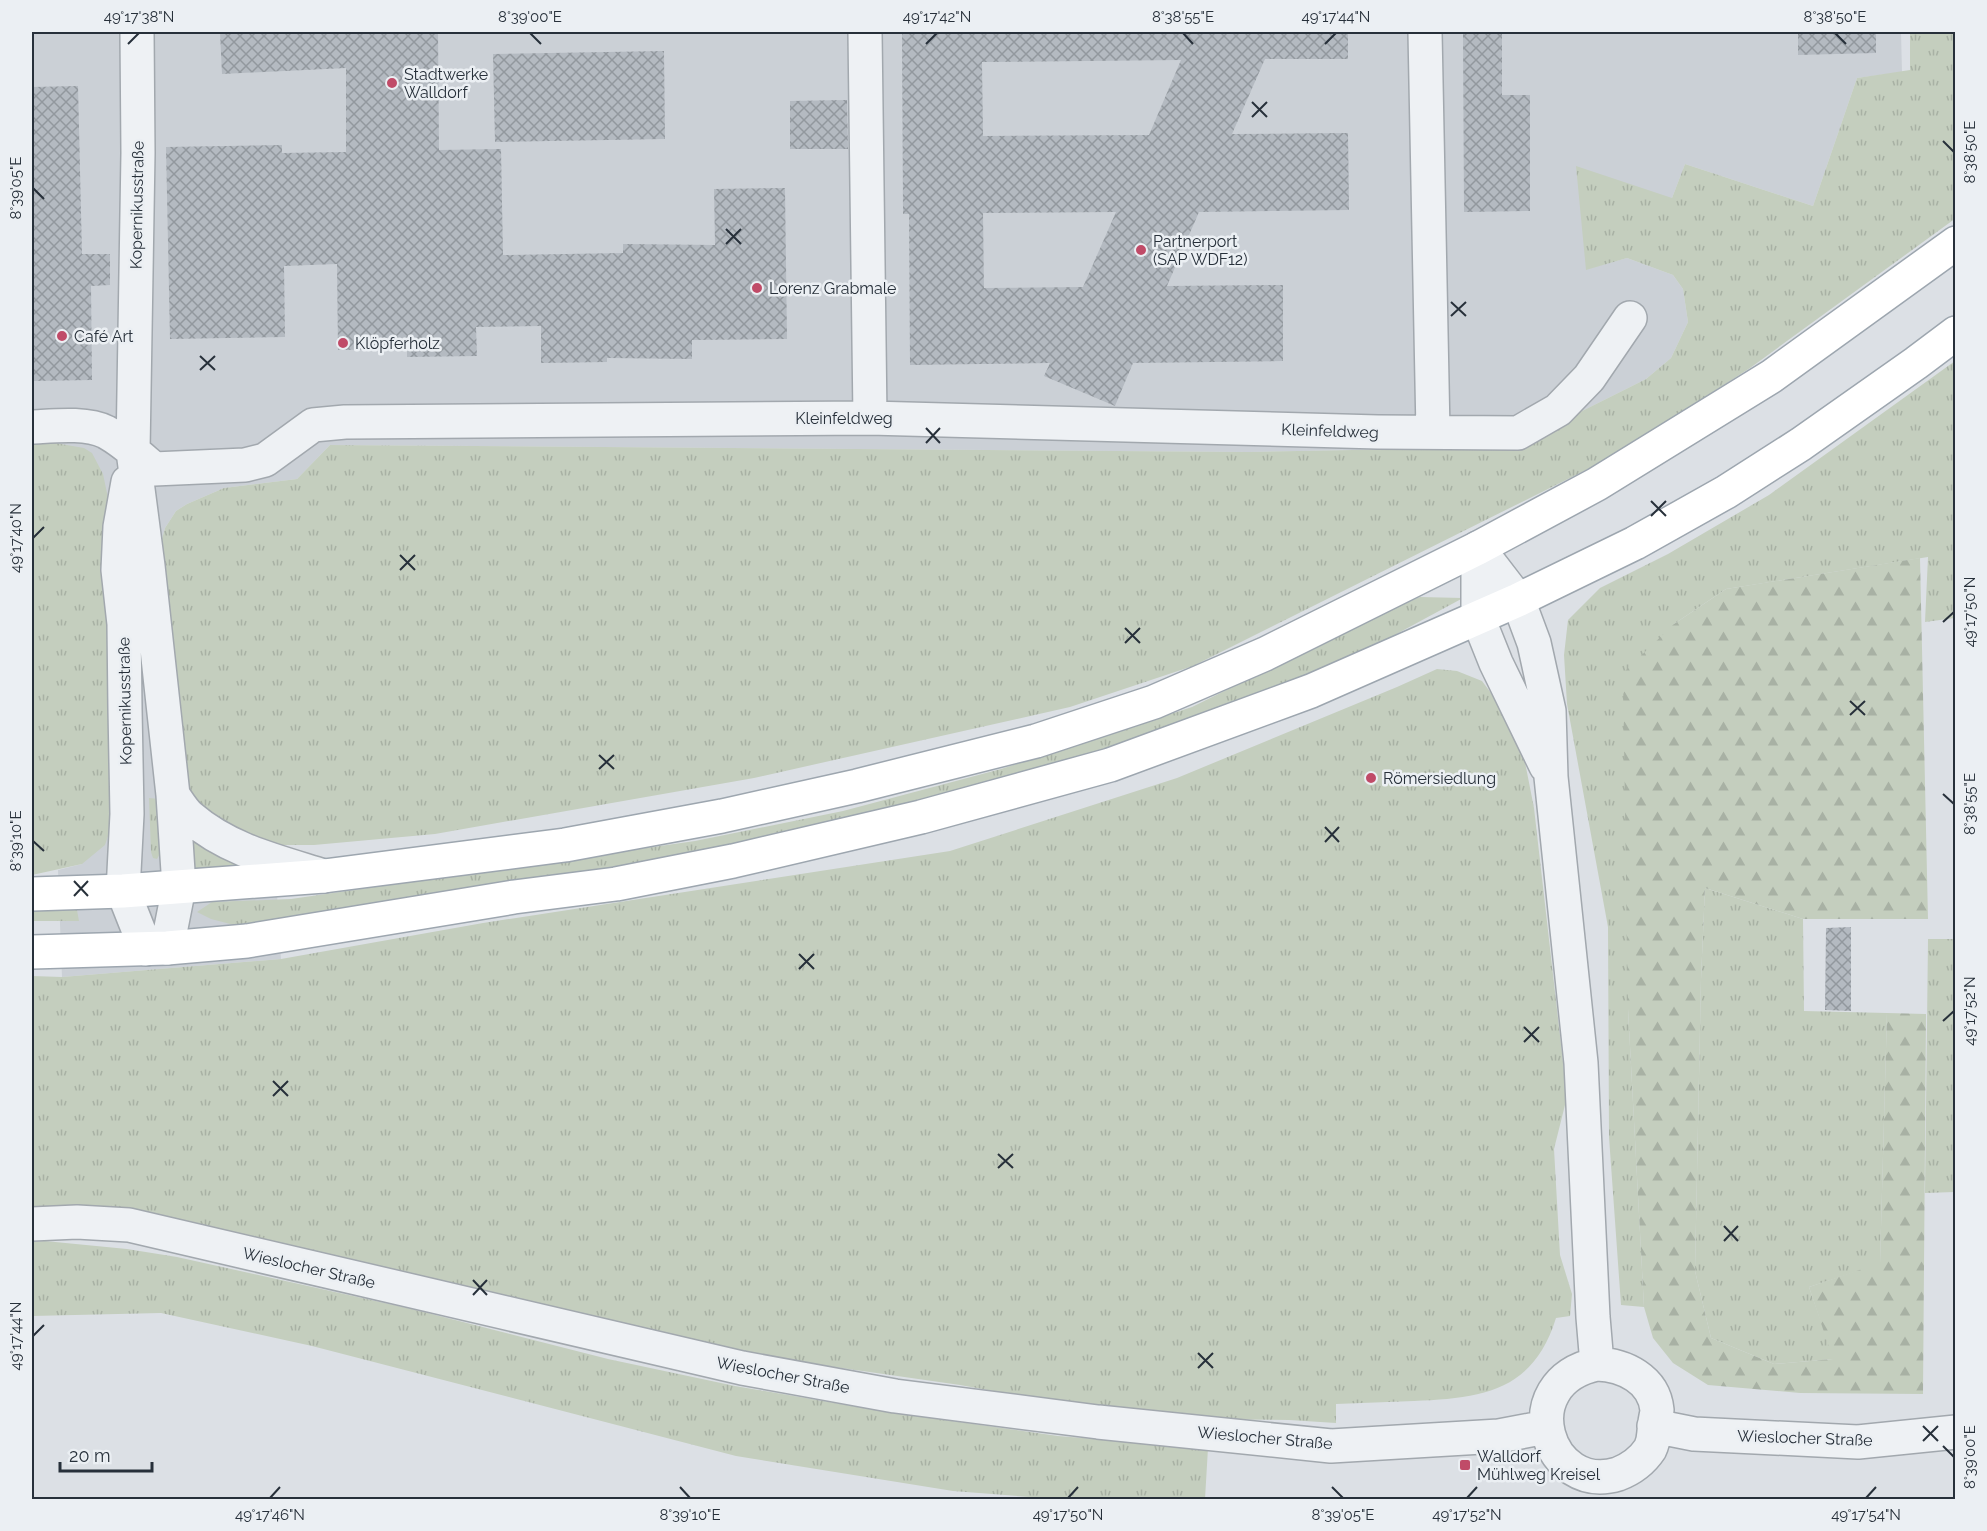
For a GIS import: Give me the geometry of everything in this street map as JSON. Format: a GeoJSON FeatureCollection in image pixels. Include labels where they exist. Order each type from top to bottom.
{"type":"FeatureCollection","features":[{"type":"Feature","properties":{"kind":"main road"},"geometry":{"type":"LineString","coordinates":[[32,894],[123,891],[324,876],[565,845],[711,818],[857,786],[1036,741],[1154,702],[1265,654],[1478,548],[1597,484],[1772,376],[1956,243]]}},
{"type":"Feature","properties":{"kind":"main road"},"geometry":{"type":"LineString","coordinates":[[32,952],[157,949],[248,940],[503,899],[616,884],[733,861],[921,817],[1110,765],[1311,691],[1518,600],[1635,543],[1726,492],[1801,444],[1956,333]]}},
{"type":"Feature","properties":{"kind":"street","name":"Kopernikusstraße"},"geometry":{"type":"LineString","coordinates":[[137,32],[138,153],[133,451],[173,795],[179,887],[157,949]]}},
{"type":"Feature","properties":{"kind":"street"},"geometry":{"type":"LineString","coordinates":[[865,32],[870,418]]}},
{"type":"Feature","properties":{"kind":"street"},"geometry":{"type":"LineString","coordinates":[[1425,32],[1433,432]]}},
{"type":"Feature","properties":{"kind":"street","name":"Kleinfeldweg"},"geometry":{"type":"LineString","coordinates":[[32,427],[78,426],[104,431],[154,469],[245,465],[265,460],[314,425],[345,422],[870,418],[1366,432],[1518,433],[1558,410],[1589,378],[1630,318]]}},
{"type":"Feature","properties":{"kind":"street","name":"Kopernikusstraße"},"geometry":{"type":"LineString","coordinates":[[133,451],[120,527],[118,570],[123,624],[127,814],[123,891],[157,949]]}},
{"type":"Feature","properties":{"kind":"street"},"geometry":{"type":"LineString","coordinates":[[1478,548],[1518,600],[1534,643],[1549,711],[1551,777],[1581,1063],[1597,1364]]}},
{"type":"Feature","properties":{"kind":"street"},"geometry":{"type":"LineString","coordinates":[[1478,548],[1478,618],[1496,663],[1551,777]]}},
{"type":"Feature","properties":{"kind":"street"},"geometry":{"type":"LineString","coordinates":[[173,795],[188,815],[218,838],[249,853],[324,876]]}},
{"type":"Feature","properties":{"kind":"street","name":"Wieslocher Straße"},"geometry":{"type":"LineString","coordinates":[[32,1224],[77,1222],[129,1225],[730,1366],[895,1396],[1098,1422],[1331,1446],[1499,1436],[1546,1427]]}},
{"type":"Feature","properties":{"kind":"street"},"geometry":{"type":"LineString","coordinates":[[1597,1364],[1612,1365],[1637,1376],[1647,1386],[1657,1411],[1654,1426],[1655,1439],[1648,1452],[1638,1463],[1626,1471],[1612,1475],[1597,1488],[1585,1474],[1563,1461],[1549,1440],[1546,1412],[1558,1385],[1569,1374],[1583,1367],[1597,1364]]}},
{"type":"Feature","properties":{"kind":"street","name":"Wieslocher Straße"},"geometry":{"type":"LineString","coordinates":[[1654,1426],[1694,1434],[1858,1442],[1956,1432]]}},
{"type":"Feature","properties":{"kind":"shaded area"},"geometry":{"type":"Polygon","coordinates":[[[32,32],[1901,32],[1902,72],[1857,78],[1813,206],[1685,164],[1672,198],[1587,269],[1627,258],[1673,275],[1683,289],[1688,322],[1671,358],[1646,379],[1516,444],[1463,448],[1249,452],[330,445],[297,479],[224,488],[187,504],[176,511],[165,528],[160,546],[274,845],[281,959],[62,977],[58,870],[82,864],[32,439],[32,32]]]}},
{"type":"Feature","properties":{"kind":"green space"},"geometry":{"type":"Polygon","coordinates":[[[1910,32],[1955,32],[1956,218],[1750,368],[1616,455],[1193,666],[1070,707],[754,778],[435,834],[314,845],[274,845],[242,837],[205,811],[182,782],[160,546],[165,528],[176,511],[187,504],[224,488],[297,479],[330,445],[1249,452],[1463,448],[1516,444],[1646,379],[1671,358],[1688,322],[1683,289],[1673,275],[1627,258],[1586,270],[1576,166],[1672,198],[1685,164],[1813,206],[1857,78],[1910,70],[1910,32]]]}},
{"type":"Feature","properties":{"kind":"green space"},"geometry":{"type":"Polygon","coordinates":[[[1955,361],[1955,618],[1925,622],[1928,557],[1726,589],[1674,624],[1628,1009],[1644,1307],[1621,1305],[1609,1137],[1608,927],[1567,704],[1564,655],[1568,620],[1600,588],[1668,554],[1769,495],[1955,361]]]}},
{"type":"Feature","properties":{"kind":"green space"},"geometry":{"type":"Polygon","coordinates":[[[32,439],[84,448],[92,453],[103,474],[111,512],[115,815],[105,845],[82,864],[32,875],[32,439]]]}},
{"type":"Feature","properties":{"kind":"green space"},"geometry":{"type":"Polygon","coordinates":[[[1920,558],[1928,919],[1803,919],[1705,888],[1695,1271],[1711,1338],[1774,1364],[1833,1359],[1809,1287],[1880,1263],[1887,1013],[1926,1014],[1923,1394],[1800,1393],[1708,1385],[1673,1363],[1653,1338],[1644,1307],[1628,1009],[1623,673],[1674,624],[1726,589],[1920,558]]]}},
{"type":"Feature","properties":{"kind":"green space"},"geometry":{"type":"Polygon","coordinates":[[[1420,597],[1463,598],[1378,644],[1247,699],[1080,759],[820,827],[605,871],[360,905],[238,926],[211,919],[197,912],[212,902],[291,899],[695,841],[843,811],[1001,769],[1192,707],[1397,606],[1420,597]]]}},
{"type":"Feature","properties":{"kind":"green space"},"geometry":{"type":"Polygon","coordinates":[[[1437,669],[1457,671],[1482,681],[1500,705],[1522,747],[1534,808],[1567,1097],[1554,1149],[1560,1255],[1572,1294],[1570,1316],[1556,1318],[1546,1343],[1534,1362],[1519,1376],[1502,1386],[1483,1393],[1439,1400],[1336,1404],[1336,1423],[1289,1420],[1179,1419],[1092,1409],[960,1385],[772,1358],[32,1211],[32,976],[62,977],[281,959],[483,923],[950,851],[1177,778],[1437,669]]]}},
{"type":"Feature","properties":{"kind":"green space"},"geometry":{"type":"Polygon","coordinates":[[[149,798],[159,799],[162,850],[157,859],[153,858],[151,852],[149,798]]]}},
{"type":"Feature","properties":{"kind":"green space"},"geometry":{"type":"Polygon","coordinates":[[[192,832],[256,865],[193,870],[192,832]]]}},
{"type":"Feature","properties":{"kind":"green space"},"geometry":{"type":"Polygon","coordinates":[[[1705,888],[1803,919],[1804,1011],[1887,1013],[1880,1264],[1809,1287],[1834,1359],[1774,1364],[1711,1338],[1695,1271],[1705,888]]]}},
{"type":"Feature","properties":{"kind":"green space"},"geometry":{"type":"Polygon","coordinates":[[[32,910],[77,910],[79,921],[32,921],[32,910]]]}},
{"type":"Feature","properties":{"kind":"green space"},"geometry":{"type":"Polygon","coordinates":[[[1928,939],[1955,939],[1955,1192],[1925,1193],[1928,939]]]}},
{"type":"Feature","properties":{"kind":"green space"},"geometry":{"type":"Polygon","coordinates":[[[45,1241],[127,1249],[177,1257],[416,1310],[608,1359],[735,1386],[881,1411],[1058,1436],[1208,1448],[1205,1499],[1068,1500],[953,1491],[736,1456],[312,1346],[161,1313],[32,1316],[32,1242],[45,1241]]]}},
{"type":"Feature","properties":{"kind":"building"},"geometry":{"type":"Polygon","coordinates":[[[220,32],[438,32],[439,150],[501,149],[503,255],[623,253],[623,244],[715,245],[714,189],[785,188],[787,339],[692,340],[692,359],[607,358],[607,362],[541,363],[541,326],[476,327],[477,356],[407,357],[407,349],[338,350],[337,264],[284,266],[285,337],[170,339],[166,147],[282,145],[282,153],[346,152],[346,68],[222,74],[220,32]]]}},
{"type":"Feature","properties":{"kind":"building","name":"Partnerport (SAP WDF12)"},"geometry":{"type":"Polygon","coordinates":[[[902,32],[1348,32],[1348,59],[1265,59],[1232,134],[1348,133],[1349,210],[1199,212],[1167,286],[1283,285],[1283,361],[1133,363],[1115,406],[1044,376],[1050,363],[910,365],[909,214],[903,214],[902,32]],[[1181,60],[982,62],[983,136],[1149,135],[1181,60]],[[1116,212],[983,213],[984,288],[1083,287],[1116,212]]]}},
{"type":"Feature","properties":{"kind":"building"},"geometry":{"type":"Polygon","coordinates":[[[1463,32],[1502,32],[1502,95],[1530,95],[1530,211],[1464,212],[1463,32]]]}},
{"type":"Feature","properties":{"kind":"building"},"geometry":{"type":"Polygon","coordinates":[[[1798,32],[1876,32],[1876,53],[1798,55],[1798,32]]]}},
{"type":"Feature","properties":{"kind":"building"},"geometry":{"type":"Polygon","coordinates":[[[664,51],[665,139],[495,142],[493,54],[664,51]]]}},
{"type":"Feature","properties":{"kind":"building"},"geometry":{"type":"Polygon","coordinates":[[[78,86],[82,254],[110,254],[110,285],[91,286],[92,380],[32,381],[32,87],[78,86]]]}},
{"type":"Feature","properties":{"kind":"building"},"geometry":{"type":"Polygon","coordinates":[[[847,100],[848,149],[790,149],[790,101],[847,100]]]}},
{"type":"Feature","properties":{"kind":"building"},"geometry":{"type":"Polygon","coordinates":[[[1851,927],[1851,1011],[1825,1010],[1826,928],[1851,927]]]}},
{"type":"Feature","properties":{"kind":"place","name":"Stadtwerke Walldorf"},"geometry":{"type":"Point","coordinates":[392,83]}},
{"type":"Feature","properties":{"kind":"place","name":"Partnerport (SAP WDF12)"},"geometry":{"type":"Point","coordinates":[1141,250]}},
{"type":"Feature","properties":{"kind":"place","name":"Lorenz Grabmale"},"geometry":{"type":"Point","coordinates":[757,288]}},
{"type":"Feature","properties":{"kind":"place","name":"Café Art"},"geometry":{"type":"Point","coordinates":[62,336]}},
{"type":"Feature","properties":{"kind":"place","name":"Klöpferholz"},"geometry":{"type":"Point","coordinates":[343,343]}},
{"type":"Feature","properties":{"kind":"place","name":"Römersiedlung"},"geometry":{"type":"Point","coordinates":[1371,778]}},
{"type":"Feature","properties":{"kind":"place","name":"Walldorf Mühlweg Kreisel"},"geometry":{"type":"Point","coordinates":[1465,1465]}}]}
